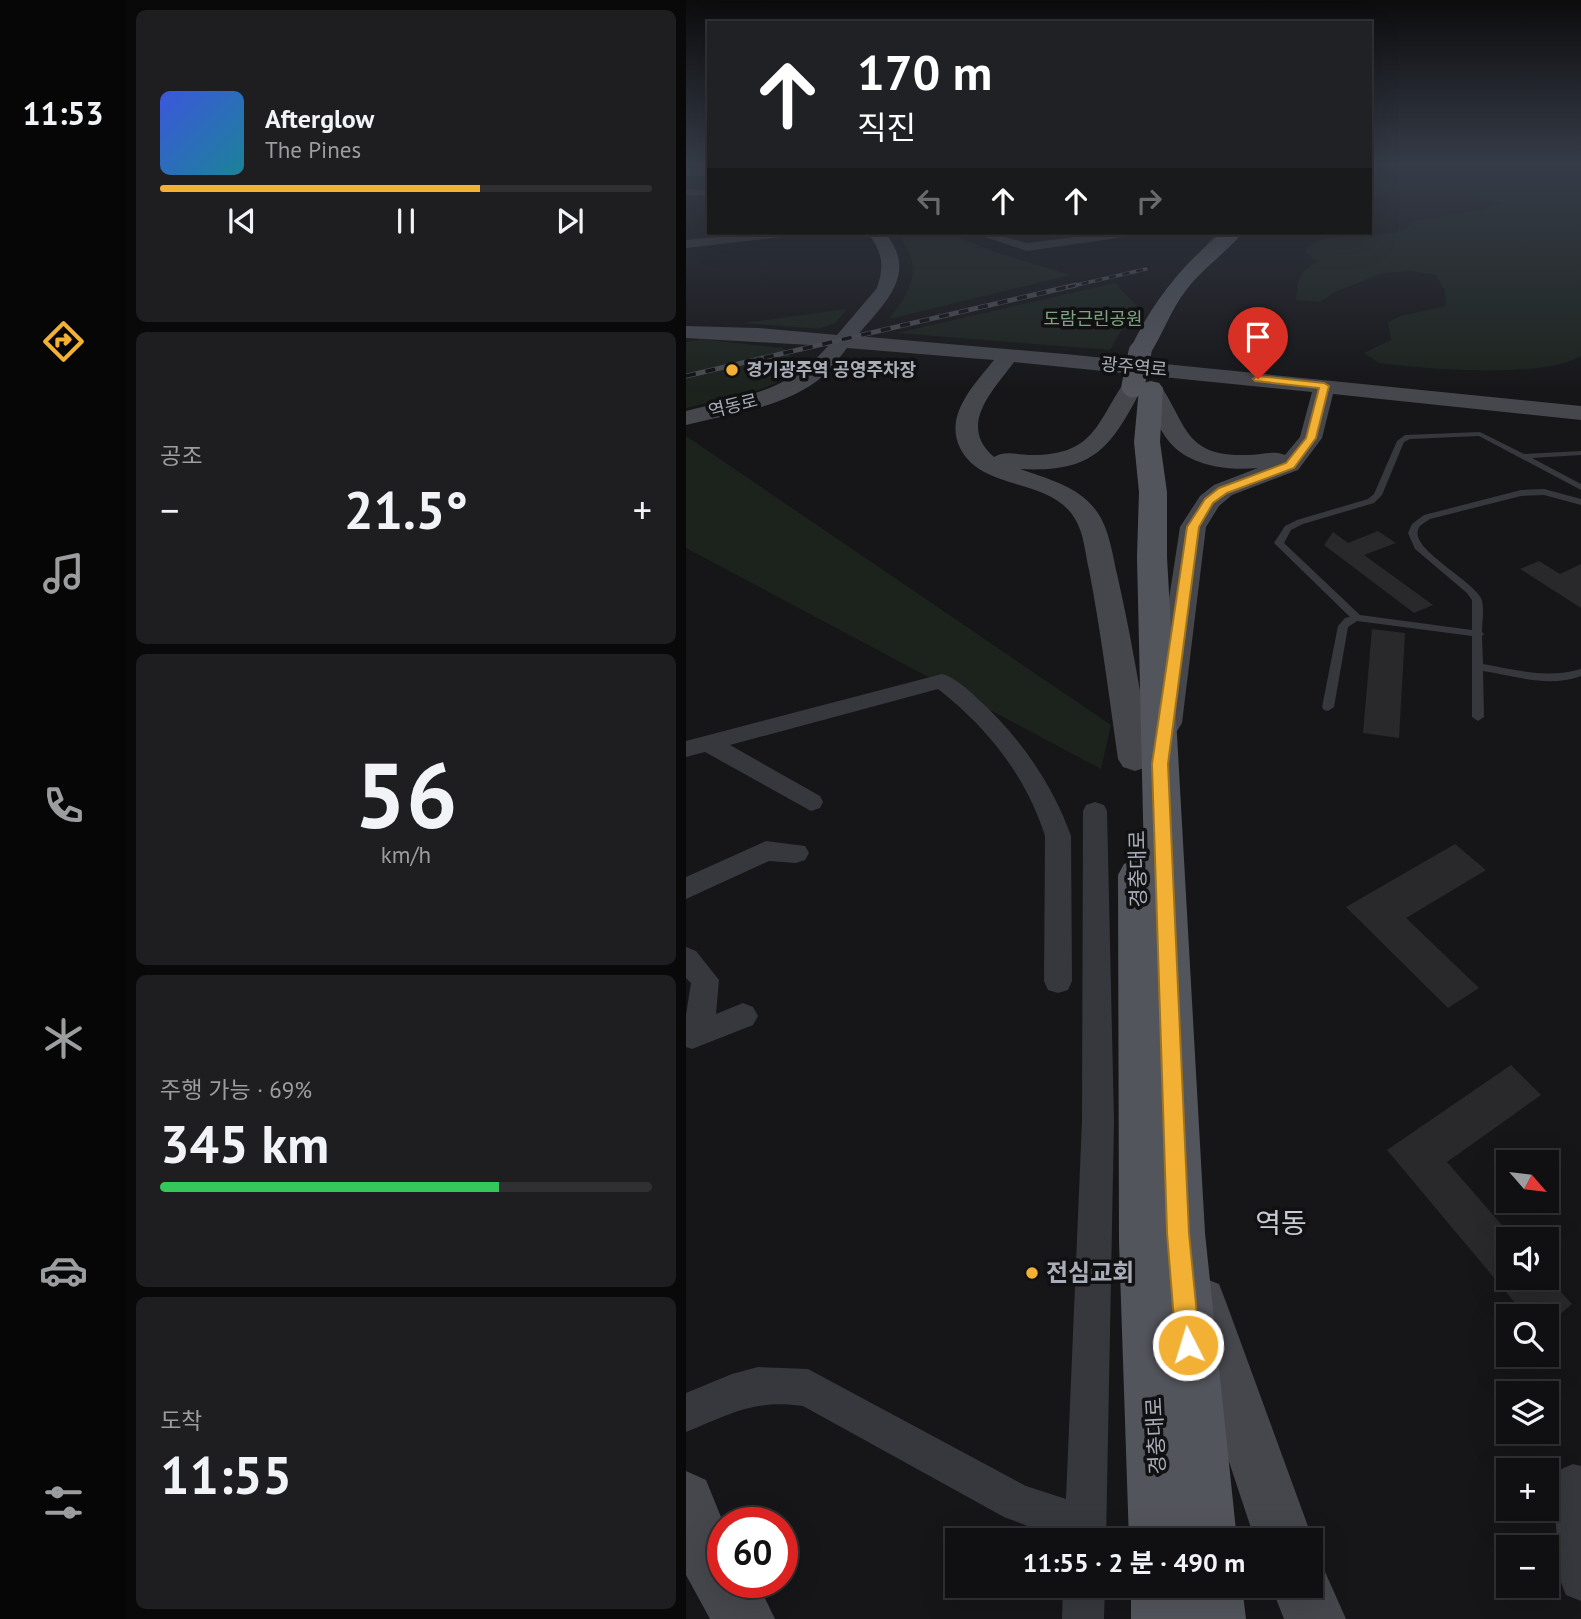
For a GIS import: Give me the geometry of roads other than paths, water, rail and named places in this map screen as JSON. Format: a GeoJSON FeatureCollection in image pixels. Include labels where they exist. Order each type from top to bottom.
{"type":"FeatureCollection","features":[{"type":"Feature","properties":{"kind":"main road","name":"경충대로"},"geometry":{"type":"LineString","coordinates":[[1160,1528],[1146,1242],[1148,761],[1153,492],[1147,442],[1146,371],[1150,328],[1166,301],[1225,241]]}},
{"type":"Feature","properties":{"kind":"main road","name":"경충대로"},"geometry":{"type":"LineString","coordinates":[[1146,371],[1181,301],[1216,259],[1237,241]]}},
{"type":"Feature","properties":{"kind":"main road","name":"경충대로"},"geometry":{"type":"LineString","coordinates":[[1148,761],[1178,1233],[1204,1528]]}},
{"type":"Feature","properties":{"kind":"main road"},"geometry":{"type":"LineString","coordinates":[[1165,1598],[1166,1619]]}},
{"type":"Feature","properties":{"kind":"main road"},"geometry":{"type":"LineString","coordinates":[[1210,1598],[1212,1619]]}},
{"type":"Feature","properties":{"kind":"street"},"geometry":{"type":"LineString","coordinates":[[686,244],[712,241]]}},
{"type":"Feature","properties":{"kind":"street","name":"역동로"},"geometry":{"type":"LineString","coordinates":[[686,418],[791,389],[818,370],[881,298],[892,273],[888,247],[882,241]]}},
{"type":"Feature","properties":{"kind":"street"},"geometry":{"type":"LineString","coordinates":[[1005,241],[1027,247],[1075,241]]}},
{"type":"Feature","properties":{"kind":"street","name":"광주역로"},"geometry":{"type":"LineString","coordinates":[[686,332],[842,341],[1065,360],[1581,413]]}},
{"type":"Feature","properties":{"kind":"street"},"geometry":{"type":"LineString","coordinates":[[953,351],[981,362],[987,367],[992,379]]}},
{"type":"Feature","properties":{"kind":"street"},"geometry":{"type":"LineString","coordinates":[[1008,355],[970,409],[966,434],[976,456],[988,464],[1056,489],[1073,500],[1085,513],[1092,528],[1148,761]]}},
{"type":"Feature","properties":{"kind":"street"},"geometry":{"type":"LineString","coordinates":[[992,379],[1022,365],[1065,360]]}},
{"type":"Feature","properties":{"kind":"street"},"geometry":{"type":"LineString","coordinates":[[972,446],[1004,460],[1028,463],[1072,455],[1101,439],[1146,371]]}},
{"type":"Feature","properties":{"kind":"street"},"geometry":{"type":"LineString","coordinates":[[1146,371],[1177,436],[1201,453],[1237,463],[1278,459],[1302,450]]}},
{"type":"Feature","properties":{"kind":"street"},"geometry":{"type":"LineString","coordinates":[[1258,379],[1293,391],[1320,411]]}},
{"type":"Feature","properties":{"kind":"street"},"geometry":{"type":"LineString","coordinates":[[1148,761],[1193,527],[1209,501],[1223,490],[1290,466],[1311,438],[1320,411],[1324,386]]}},
{"type":"Feature","properties":{"kind":"street"},"geometry":{"type":"LineString","coordinates":[[1320,411],[1329,405],[1359,396],[1396,393]]}},
{"type":"Feature","properties":{"kind":"street"},"geometry":{"type":"LineString","coordinates":[[697,746],[942,681],[968,699],[1008,745],[1045,801],[1054,820],[1058,836],[1058,981]]}},
{"type":"Feature","properties":{"kind":"street"},"geometry":{"type":"LineString","coordinates":[[697,746],[811,802]]}},
{"type":"Feature","properties":{"kind":"street"},"geometry":{"type":"LineString","coordinates":[[1085,1528],[1098,1121],[1095,811]]}},
{"type":"Feature","properties":{"kind":"street"},"geometry":{"type":"LineString","coordinates":[[686,889],[766,851],[796,853]]}},
{"type":"Feature","properties":{"kind":"street"},"geometry":{"type":"LineString","coordinates":[[686,959],[705,980],[703,1009],[692,1036],[743,1016]]}},
{"type":"Feature","properties":{"kind":"street"},"geometry":{"type":"LineString","coordinates":[[1178,1233],[1280,1528]]}},
{"type":"Feature","properties":{"kind":"street"},"geometry":{"type":"LineString","coordinates":[[686,1413],[746,1386],[777,1382],[808,1388],[1017,1503],[1074,1528]]}},
{"type":"Feature","properties":{"kind":"street"},"geometry":{"type":"LineString","coordinates":[[1581,1486],[1573,1485],[1581,1580]]}},
{"type":"Feature","properties":{"kind":"street"},"geometry":{"type":"LineString","coordinates":[[686,1500],[705,1551],[744,1619]]}},
{"type":"Feature","properties":{"kind":"street"},"geometry":{"type":"LineString","coordinates":[[1083,1619],[1084,1598]]}},
{"type":"Feature","properties":{"kind":"street"},"geometry":{"type":"LineString","coordinates":[[1306,1598],[1315,1619]]}},
{"type":"Feature","properties":{"kind":"lane"},"geometry":{"type":"LineString","coordinates":[[1192,273],[1193,262],[1213,241]]}},
{"type":"Feature","properties":{"kind":"lane"},"geometry":{"type":"LineString","coordinates":[[686,340],[710,332]]}},
{"type":"Feature","properties":{"kind":"lane"},"geometry":{"type":"LineString","coordinates":[[1357,618],[1279,543],[1288,528],[1371,501],[1378,495],[1401,441],[1409,437],[1480,434],[1581,487]]}},
{"type":"Feature","properties":{"kind":"lane"},"geometry":{"type":"LineString","coordinates":[[1524,456],[1581,453]]}},
{"type":"Feature","properties":{"kind":"lane"},"geometry":{"type":"LineString","coordinates":[[1478,717],[1477,600],[1419,547],[1412,538],[1412,530],[1427,517],[1521,493],[1544,492],[1581,502]]}},
{"type":"Feature","properties":{"kind":"lane"},"geometry":{"type":"LineString","coordinates":[[1328,707],[1343,626],[1349,620],[1357,618],[1479,634]]}},
{"type":"Feature","properties":{"kind":"lane"},"geometry":{"type":"LineString","coordinates":[[1479,667],[1557,679],[1581,672]]}},
{"type":"Feature","properties":{"kind":"railway"},"geometry":{"type":"LineString","coordinates":[[1068,287],[1146,269]]}},
{"type":"Feature","properties":{"kind":"railway"},"geometry":{"type":"LineString","coordinates":[[686,376],[1076,285]]}},
{"type":"Feature","properties":{"kind":"place","name":"경기광주역 공영주차장"},"geometry":{"type":"Point","coordinates":[732,370]}},
{"type":"Feature","properties":{"kind":"place","name":"전심교회"},"geometry":{"type":"Point","coordinates":[1032,1273]}},
{"type":"Feature","properties":{"kind":"district","name":"역동"},"geometry":{"type":"Point","coordinates":[1281,1223]}},
{"type":"Feature","properties":{"kind":"park label","name":"도람근린공원"},"geometry":{"type":"Point","coordinates":[1093,319]}}]}
